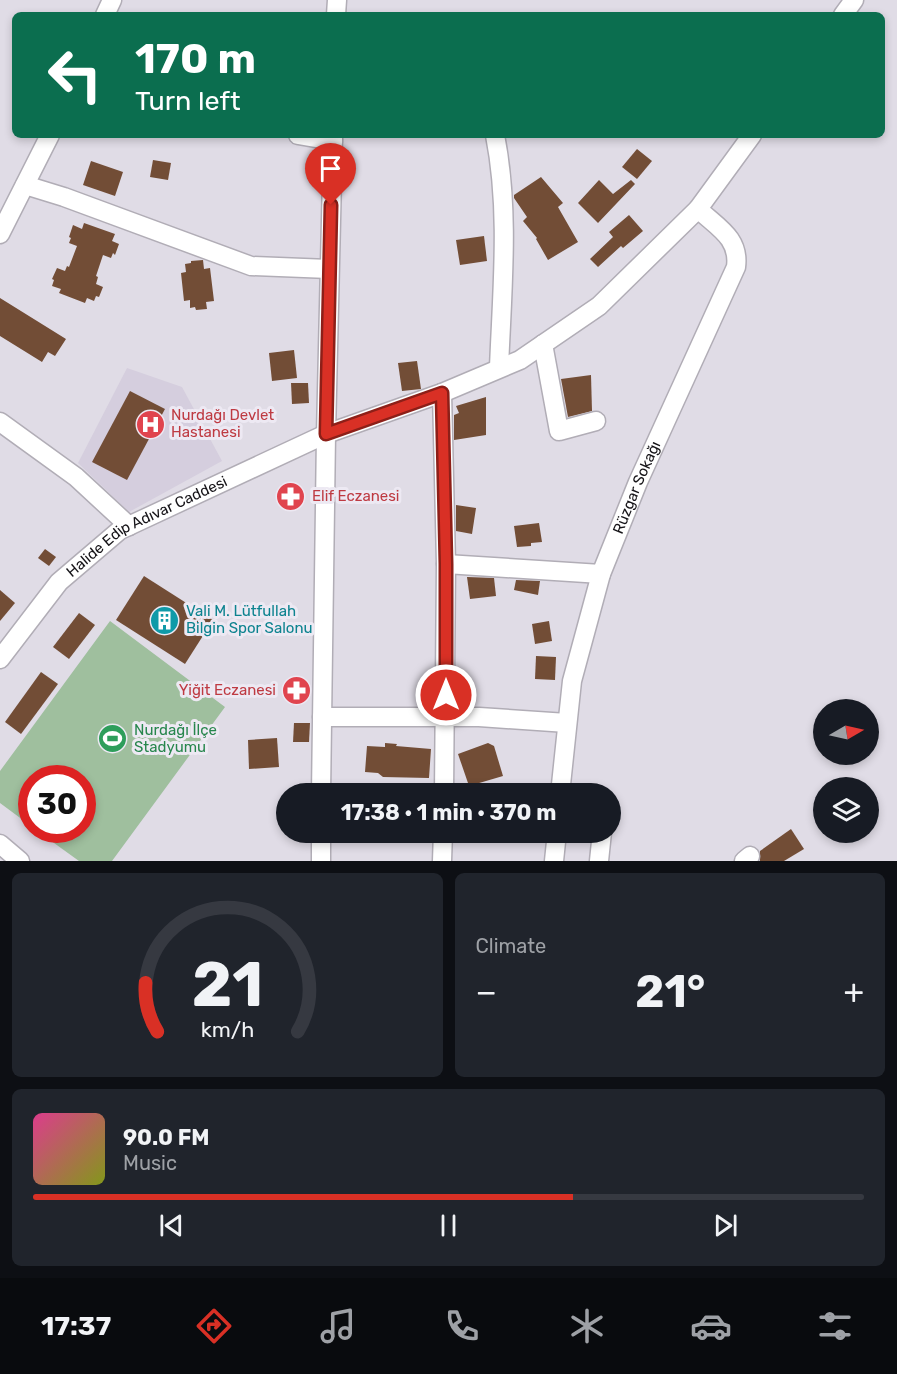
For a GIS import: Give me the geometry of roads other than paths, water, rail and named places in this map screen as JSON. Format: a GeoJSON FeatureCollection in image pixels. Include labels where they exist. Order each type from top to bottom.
{"type":"FeatureCollection","features":[{"type":"Feature","properties":{"kind":"street"},"geometry":{"type":"LineString","coordinates":[[0,234],[6,210],[25,185],[48,138]]}},
{"type":"Feature","properties":{"kind":"street"},"geometry":{"type":"LineString","coordinates":[[321,783],[333,138]]}},
{"type":"Feature","properties":{"kind":"street"},"geometry":{"type":"LineString","coordinates":[[496,138],[500,164],[504,234],[499,368]]}},
{"type":"Feature","properties":{"kind":"street","name":"Halide Edip Adıvar Caddesi"},"geometry":{"type":"LineString","coordinates":[[0,659],[58,582],[120,530],[326,434],[442,393],[520,360],[543,345],[599,306],[698,209],[750,138]]}},
{"type":"Feature","properties":{"kind":"street"},"geometry":{"type":"LineString","coordinates":[[25,185],[64,197],[251,266],[329,269]]}},
{"type":"Feature","properties":{"kind":"street","name":"Rüzgar Sokağı"},"geometry":{"type":"LineString","coordinates":[[561,783],[572,681],[601,573],[638,482],[736,267],[736,250],[733,241],[698,209]]}},
{"type":"Feature","properties":{"kind":"street"},"geometry":{"type":"LineString","coordinates":[[543,345],[559,431],[596,421]]}},
{"type":"Feature","properties":{"kind":"street"},"geometry":{"type":"LineString","coordinates":[[442,393],[446,564],[444,783]]}},
{"type":"Feature","properties":{"kind":"street"},"geometry":{"type":"LineString","coordinates":[[0,422],[75,477],[129,526]]}},
{"type":"Feature","properties":{"kind":"street"},"geometry":{"type":"LineString","coordinates":[[446,564],[601,573]]}},
{"type":"Feature","properties":{"kind":"street"},"geometry":{"type":"LineString","coordinates":[[322,717],[513,718],[567,723]]}},
{"type":"Feature","properties":{"kind":"street"},"geometry":{"type":"LineString","coordinates":[[321,843],[321,861]]}},
{"type":"Feature","properties":{"kind":"street"},"geometry":{"type":"LineString","coordinates":[[442,861],[443,843]]}},
{"type":"Feature","properties":{"kind":"street"},"geometry":{"type":"LineString","coordinates":[[554,861],[556,843]]}},
{"type":"Feature","properties":{"kind":"street"},"geometry":{"type":"LineString","coordinates":[[598,861],[600,843]]}},
{"type":"Feature","properties":{"kind":"street"},"geometry":{"type":"LineString","coordinates":[[0,844],[20,861]]}},
{"type":"Feature","properties":{"kind":"place","name":"Nurdağı Devlet Hastanesi"},"geometry":{"type":"Point","coordinates":[150,424]}},
{"type":"Feature","properties":{"kind":"place","name":"Elif Eczanesi"},"geometry":{"type":"Point","coordinates":[291,496]}},
{"type":"Feature","properties":{"kind":"place","name":"Vali M. Lütfullah Bilgin Spor Salonu"},"geometry":{"type":"Point","coordinates":[165,620]}},
{"type":"Feature","properties":{"kind":"place","name":"Yiğit Eczanesi"},"geometry":{"type":"Point","coordinates":[297,690]}},
{"type":"Feature","properties":{"kind":"place","name":"Nurdağı İlçe Stadyumu"},"geometry":{"type":"Point","coordinates":[113,739]}}]}
